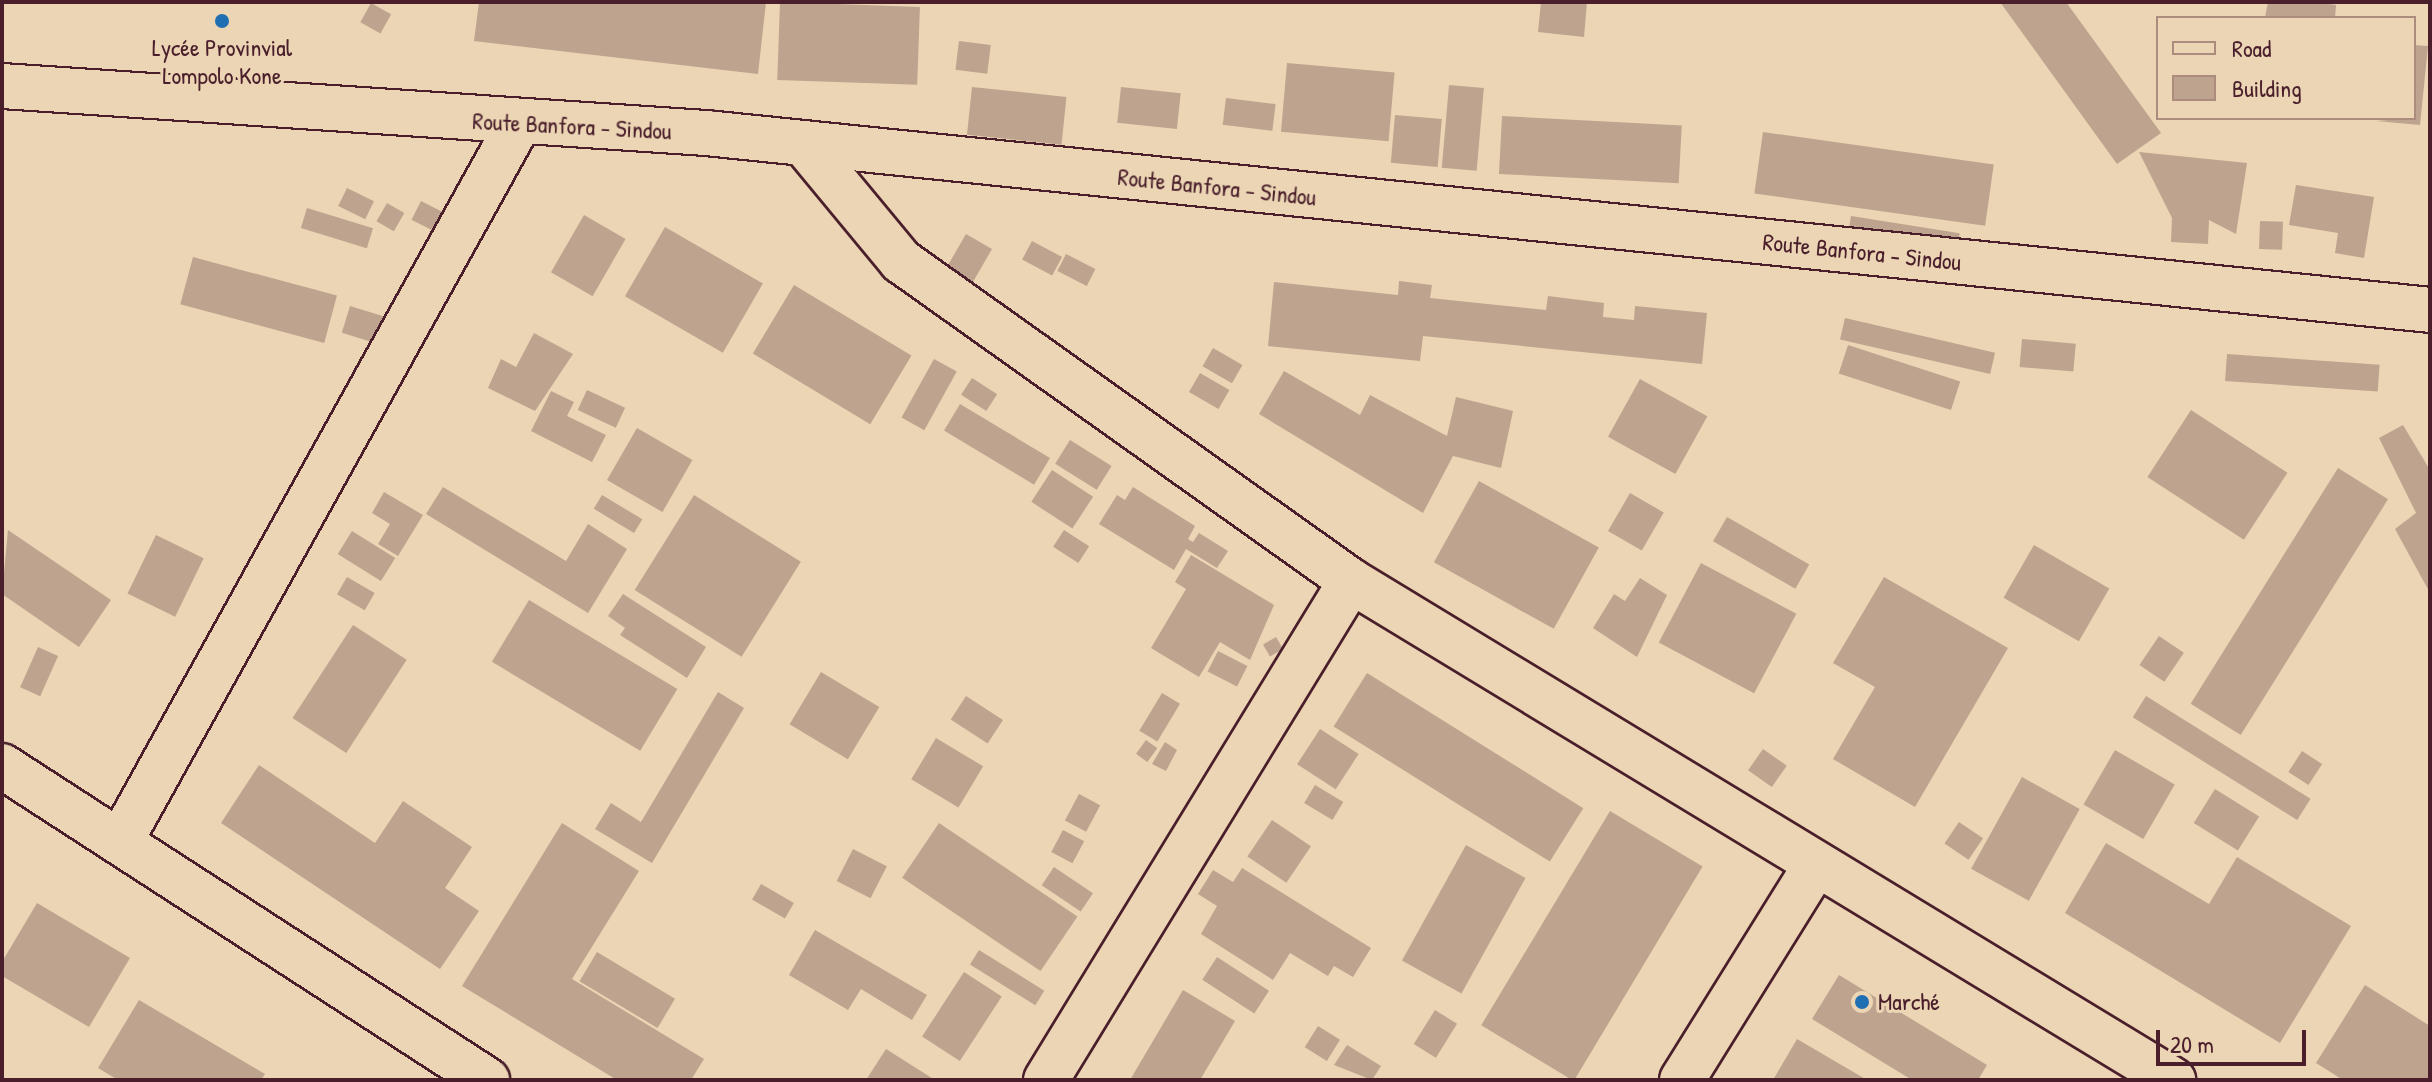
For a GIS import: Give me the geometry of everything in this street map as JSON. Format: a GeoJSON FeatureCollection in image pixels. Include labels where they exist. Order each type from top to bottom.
{"type":"FeatureCollection","features":[{"type":"Feature","properties":{"kind":"street","name":"Route Banfora - Sindou"},"geometry":{"type":"LineString","coordinates":[[2,86],[805,145],[2428,314]]}},
{"type":"Feature","properties":{"kind":"street"},"geometry":{"type":"LineString","coordinates":[[121,840],[519,123]]}},
{"type":"Feature","properties":{"kind":"street"},"geometry":{"type":"LineString","coordinates":[[805,145],[901,261],[1351,581],[2173,1080]]}},
{"type":"Feature","properties":{"kind":"street"},"geometry":{"type":"LineString","coordinates":[[1046,1080],[1351,581]]}},
{"type":"Feature","properties":{"kind":"street"},"geometry":{"type":"LineString","coordinates":[[2,766],[121,840],[487,1080]]}},
{"type":"Feature","properties":{"kind":"street"},"geometry":{"type":"LineString","coordinates":[[1682,1080],[1816,865]]}},
{"type":"Feature","properties":{"kind":"building"},"geometry":{"type":"Polygon","coordinates":[[[479,2],[766,2],[758,74],[474,41],[479,2]]]}},
{"type":"Feature","properties":{"kind":"building"},"geometry":{"type":"Polygon","coordinates":[[[780,2],[920,7],[917,85],[777,80],[780,2]]]}},
{"type":"Feature","properties":{"kind":"building"},"geometry":{"type":"Polygon","coordinates":[[[1541,2],[1587,2],[1584,37],[1538,32],[1541,2]]]}},
{"type":"Feature","properties":{"kind":"building"},"geometry":{"type":"Polygon","coordinates":[[[2000,2],[2066,2],[2161,133],[2117,164],[2000,2]]]}},
{"type":"Feature","properties":{"kind":"building"},"geometry":{"type":"Polygon","coordinates":[[[2268,2],[2336,5],[2335,16],[2265,16],[2268,2]]]}},
{"type":"Feature","properties":{"kind":"building"},"geometry":{"type":"Polygon","coordinates":[[[371,3],[391,14],[380,33],[360,22],[371,3]]]}},
{"type":"Feature","properties":{"kind":"building"},"geometry":{"type":"Polygon","coordinates":[[[959,41],[991,45],[987,74],[955,70],[959,41]]]}},
{"type":"Feature","properties":{"kind":"building"},"geometry":{"type":"Polygon","coordinates":[[[2416,45],[2428,46],[2420,125],[2376,121],[2416,120],[2416,45]]]}},
{"type":"Feature","properties":{"kind":"building"},"geometry":{"type":"Polygon","coordinates":[[[1287,63],[1395,72],[1389,141],[1281,132],[1287,63]]]}},
{"type":"Feature","properties":{"kind":"building"},"geometry":{"type":"Polygon","coordinates":[[[1449,85],[1484,88],[1477,171],[1442,168],[1449,85]]]}},
{"type":"Feature","properties":{"kind":"building"},"geometry":{"type":"Polygon","coordinates":[[[972,87],[1066,97],[1061,145],[967,135],[972,87]]]}},
{"type":"Feature","properties":{"kind":"building"},"geometry":{"type":"Polygon","coordinates":[[[1121,87],[1181,93],[1177,129],[1117,123],[1121,87]]]}},
{"type":"Feature","properties":{"kind":"building"},"geometry":{"type":"Polygon","coordinates":[[[1226,98],[1276,104],[1272,131],[1223,125],[1226,98]]]}},
{"type":"Feature","properties":{"kind":"building"},"geometry":{"type":"Polygon","coordinates":[[[1395,115],[1442,119],[1438,167],[1391,163],[1395,115]]]}},
{"type":"Feature","properties":{"kind":"building"},"geometry":{"type":"Polygon","coordinates":[[[1502,116],[1682,125],[1679,183],[1499,174],[1502,116]]]}},
{"type":"Feature","properties":{"kind":"building"},"geometry":{"type":"Polygon","coordinates":[[[1763,132],[1994,164],[1985,226],[1754,193],[1763,132]]]}},
{"type":"Feature","properties":{"kind":"building"},"geometry":{"type":"Polygon","coordinates":[[[2139,152],[2247,163],[2236,234],[2209,220],[2208,244],[2171,242],[2172,218],[2139,152]]]}},
{"type":"Feature","properties":{"kind":"building"},"geometry":{"type":"Polygon","coordinates":[[[2296,185],[2374,197],[2364,258],[2335,253],[2338,233],[2289,225],[2296,185]]]}},
{"type":"Feature","properties":{"kind":"building"},"geometry":{"type":"Polygon","coordinates":[[[347,188],[374,201],[365,219],[338,206],[347,188]]]}},
{"type":"Feature","properties":{"kind":"building"},"geometry":{"type":"Polygon","coordinates":[[[421,201],[454,218],[444,237],[411,220],[421,201]]]}},
{"type":"Feature","properties":{"kind":"building"},"geometry":{"type":"Polygon","coordinates":[[[387,203],[404,213],[394,231],[376,221],[387,203]]]}},
{"type":"Feature","properties":{"kind":"building"},"geometry":{"type":"Polygon","coordinates":[[[307,208],[373,228],[367,248],[301,228],[307,208]]]}},
{"type":"Feature","properties":{"kind":"building"},"geometry":{"type":"Polygon","coordinates":[[[584,215],[626,239],[593,296],[551,272],[584,215]]]}},
{"type":"Feature","properties":{"kind":"building"},"geometry":{"type":"Polygon","coordinates":[[[1851,216],[1960,233],[1956,254],[1848,237],[1851,216]]]}},
{"type":"Feature","properties":{"kind":"building"},"geometry":{"type":"Polygon","coordinates":[[[2260,221],[2283,222],[2282,250],[2259,249],[2260,221]]]}},
{"type":"Feature","properties":{"kind":"building"},"geometry":{"type":"Polygon","coordinates":[[[665,227],[763,283],[723,353],[625,296],[665,227]]]}},
{"type":"Feature","properties":{"kind":"building"},"geometry":{"type":"Polygon","coordinates":[[[966,234],[992,249],[971,285],[946,270],[966,234]]]}},
{"type":"Feature","properties":{"kind":"building"},"geometry":{"type":"Polygon","coordinates":[[[1032,241],[1062,257],[1052,276],[1022,260],[1032,241]]]}},
{"type":"Feature","properties":{"kind":"building"},"geometry":{"type":"Polygon","coordinates":[[[1066,254],[1095,269],[1087,286],[1057,271],[1066,254]]]}},
{"type":"Feature","properties":{"kind":"building"},"geometry":{"type":"Polygon","coordinates":[[[193,257],[337,296],[324,343],[180,304],[193,257]]]}},
{"type":"Feature","properties":{"kind":"building"},"geometry":{"type":"Polygon","coordinates":[[[1399,281],[1432,285],[1430,298],[1546,310],[1548,296],[1604,303],[1603,317],[1634,320],[1635,306],[1707,313],[1702,364],[1423,336],[1420,361],[1268,346],[1274,282],[1398,295],[1399,281]]]}},
{"type":"Feature","properties":{"kind":"building"},"geometry":{"type":"Polygon","coordinates":[[[794,285],[911,356],[870,424],[753,354],[794,285]]]}},
{"type":"Feature","properties":{"kind":"building"},"geometry":{"type":"Polygon","coordinates":[[[350,306],[393,319],[385,346],[342,333],[350,306]]]}},
{"type":"Feature","properties":{"kind":"building"},"geometry":{"type":"Polygon","coordinates":[[[1845,318],[1995,353],[1990,374],[1840,339],[1845,318]]]}},
{"type":"Feature","properties":{"kind":"building"},"geometry":{"type":"Polygon","coordinates":[[[534,333],[573,354],[535,411],[488,388],[501,359],[516,367],[534,333]]]}},
{"type":"Feature","properties":{"kind":"building"},"geometry":{"type":"Polygon","coordinates":[[[2022,339],[2076,344],[2073,372],[2020,367],[2022,339]]]}},
{"type":"Feature","properties":{"kind":"building"},"geometry":{"type":"Polygon","coordinates":[[[1848,345],[1960,381],[1951,410],[1839,374],[1848,345]]]}},
{"type":"Feature","properties":{"kind":"building"},"geometry":{"type":"Polygon","coordinates":[[[1213,348],[1242,365],[1232,383],[1202,366],[1213,348]]]}},
{"type":"Feature","properties":{"kind":"building"},"geometry":{"type":"Polygon","coordinates":[[[2227,354],[2380,365],[2378,392],[2225,381],[2227,354]]]}},
{"type":"Feature","properties":{"kind":"building"},"geometry":{"type":"Polygon","coordinates":[[[934,359],[957,372],[924,430],[902,418],[934,359]]]}},
{"type":"Feature","properties":{"kind":"building"},"geometry":{"type":"Polygon","coordinates":[[[1284,371],[1360,415],[1370,395],[1447,436],[1456,397],[1513,411],[1501,468],[1453,456],[1423,513],[1259,414],[1284,371]]]}},
{"type":"Feature","properties":{"kind":"building"},"geometry":{"type":"Polygon","coordinates":[[[1200,373],[1229,390],[1218,409],[1189,392],[1200,373]]]}},
{"type":"Feature","properties":{"kind":"building"},"geometry":{"type":"Polygon","coordinates":[[[972,378],[997,394],[986,411],[961,395],[972,378]]]}},
{"type":"Feature","properties":{"kind":"building"},"geometry":{"type":"Polygon","coordinates":[[[1640,379],[1707,416],[1675,474],[1608,437],[1640,379]]]}},
{"type":"Feature","properties":{"kind":"building"},"geometry":{"type":"Polygon","coordinates":[[[587,390],[625,408],[616,428],[578,410],[587,390]]]}},
{"type":"Feature","properties":{"kind":"building"},"geometry":{"type":"Polygon","coordinates":[[[551,391],[574,402],[567,416],[606,435],[592,462],[531,431],[551,391]]]}},
{"type":"Feature","properties":{"kind":"building"},"geometry":{"type":"Polygon","coordinates":[[[960,404],[1050,458],[1034,485],[944,431],[960,404]]]}},
{"type":"Feature","properties":{"kind":"building"},"geometry":{"type":"Polygon","coordinates":[[[2191,410],[2287,473],[2244,540],[2147,477],[2191,410]]]}},
{"type":"Feature","properties":{"kind":"building"},"geometry":{"type":"Polygon","coordinates":[[[2403,425],[2430,470],[2430,593],[2395,529],[2416,513],[2379,438],[2403,425]]]}},
{"type":"Feature","properties":{"kind":"building"},"geometry":{"type":"Polygon","coordinates":[[[637,428],[692,460],[662,512],[607,480],[637,428]]]}},
{"type":"Feature","properties":{"kind":"building"},"geometry":{"type":"Polygon","coordinates":[[[1070,440],[1112,466],[1097,490],[1055,464],[1070,440]]]}},
{"type":"Feature","properties":{"kind":"building"},"geometry":{"type":"Polygon","coordinates":[[[2338,468],[2388,499],[2241,735],[2191,704],[2338,468]]]}},
{"type":"Feature","properties":{"kind":"building"},"geometry":{"type":"Polygon","coordinates":[[[1052,470],[1093,497],[1072,529],[1031,502],[1052,470]]]}},
{"type":"Feature","properties":{"kind":"building"},"geometry":{"type":"Polygon","coordinates":[[[1479,481],[1599,547],[1554,629],[1434,562],[1479,481]]]}},
{"type":"Feature","properties":{"kind":"building"},"geometry":{"type":"Polygon","coordinates":[[[443,487],[566,561],[588,524],[627,549],[588,613],[426,514],[443,487]]]}},
{"type":"Feature","properties":{"kind":"building"},"geometry":{"type":"Polygon","coordinates":[[[1133,487],[1195,526],[1188,539],[1193,542],[1199,533],[1228,551],[1217,568],[1186,549],[1174,570],[1099,524],[1117,495],[1125,500],[1133,487]]]}},
{"type":"Feature","properties":{"kind":"building"},"geometry":{"type":"Polygon","coordinates":[[[384,492],[423,515],[398,556],[378,544],[390,524],[372,513],[384,492]]]}},
{"type":"Feature","properties":{"kind":"building"},"geometry":{"type":"Polygon","coordinates":[[[1630,493],[1664,512],[1642,551],[1608,531],[1630,493]]]}},
{"type":"Feature","properties":{"kind":"building"},"geometry":{"type":"Polygon","coordinates":[[[602,495],[642,519],[634,533],[594,509],[602,495]]]}},
{"type":"Feature","properties":{"kind":"building"},"geometry":{"type":"Polygon","coordinates":[[[694,495],[801,562],[742,657],[635,590],[694,495]]]}},
{"type":"Feature","properties":{"kind":"building"},"geometry":{"type":"Polygon","coordinates":[[[1727,517],[1809,564],[1795,589],[1713,541],[1727,517]]]}},
{"type":"Feature","properties":{"kind":"building"},"geometry":{"type":"Polygon","coordinates":[[[8,530],[111,600],[79,647],[2,594],[8,530]]]}},
{"type":"Feature","properties":{"kind":"building"},"geometry":{"type":"Polygon","coordinates":[[[1064,530],[1089,546],[1078,563],[1053,547],[1064,530]]]}},
{"type":"Feature","properties":{"kind":"building"},"geometry":{"type":"Polygon","coordinates":[[[352,531],[395,558],[381,581],[338,554],[352,531]]]}},
{"type":"Feature","properties":{"kind":"building"},"geometry":{"type":"Polygon","coordinates":[[[156,535],[204,558],[175,617],[128,593],[156,535]]]}},
{"type":"Feature","properties":{"kind":"building"},"geometry":{"type":"Polygon","coordinates":[[[2034,545],[2109,588],[2079,641],[2004,598],[2034,545]]]}},
{"type":"Feature","properties":{"kind":"building"},"geometry":{"type":"Polygon","coordinates":[[[1191,555],[1274,605],[1250,660],[1220,642],[1199,677],[1151,648],[1186,589],[1175,582],[1191,555]]]}},
{"type":"Feature","properties":{"kind":"building"},"geometry":{"type":"Polygon","coordinates":[[[1701,563],[1796,614],[1754,693],[1659,642],[1701,563]]]}},
{"type":"Feature","properties":{"kind":"building"},"geometry":{"type":"Polygon","coordinates":[[[347,577],[375,593],[365,610],[337,594],[347,577]]]}},
{"type":"Feature","properties":{"kind":"building"},"geometry":{"type":"Polygon","coordinates":[[[1884,577],[2008,648],[1915,807],[1833,759],[1875,687],[1833,663],[1884,577]]]}},
{"type":"Feature","properties":{"kind":"building"},"geometry":{"type":"Polygon","coordinates":[[[1640,578],[1667,595],[1637,657],[1593,628],[1614,594],[1625,601],[1640,578]]]}},
{"type":"Feature","properties":{"kind":"building"},"geometry":{"type":"Polygon","coordinates":[[[623,594],[706,647],[687,678],[620,635],[625,628],[608,616],[623,594]]]}},
{"type":"Feature","properties":{"kind":"building"},"geometry":{"type":"Polygon","coordinates":[[[529,600],[677,689],[640,751],[492,662],[529,600]]]}},
{"type":"Feature","properties":{"kind":"building"},"geometry":{"type":"Polygon","coordinates":[[[353,625],[407,660],[346,753],[293,718],[353,625]]]}},
{"type":"Feature","properties":{"kind":"building"},"geometry":{"type":"Polygon","coordinates":[[[2159,636],[2184,653],[2164,682],[2139,665],[2159,636]]]}},
{"type":"Feature","properties":{"kind":"building"},"geometry":{"type":"Polygon","coordinates":[[[1276,637],[1283,649],[1270,657],[1263,644],[1276,637]]]}},
{"type":"Feature","properties":{"kind":"building"},"geometry":{"type":"Polygon","coordinates":[[[38,647],[58,656],[40,696],[20,687],[38,647]]]}},
{"type":"Feature","properties":{"kind":"building"},"geometry":{"type":"Polygon","coordinates":[[[1218,651],[1247,666],[1237,686],[1208,671],[1218,651]]]}},
{"type":"Feature","properties":{"kind":"building"},"geometry":{"type":"Polygon","coordinates":[[[821,672],[879,707],[848,759],[790,724],[821,672]]]}},
{"type":"Feature","properties":{"kind":"building"},"geometry":{"type":"Polygon","coordinates":[[[1367,673],[1583,808],[1550,862],[1334,726],[1367,673]]]}},
{"type":"Feature","properties":{"kind":"building"},"geometry":{"type":"Polygon","coordinates":[[[718,692],[744,708],[652,863],[595,829],[611,803],[641,822],[718,692]]]}},
{"type":"Feature","properties":{"kind":"building"},"geometry":{"type":"Polygon","coordinates":[[[1162,693],[1180,704],[1157,742],[1139,731],[1162,693]]]}},
{"type":"Feature","properties":{"kind":"building"},"geometry":{"type":"Polygon","coordinates":[[[966,696],[1003,720],[988,743],[951,719],[966,696]]]}},
{"type":"Feature","properties":{"kind":"building"},"geometry":{"type":"Polygon","coordinates":[[[2146,696],[2311,799],[2297,820],[2133,717],[2146,696]]]}},
{"type":"Feature","properties":{"kind":"building"},"geometry":{"type":"Polygon","coordinates":[[[1320,729],[1359,754],[1336,789],[1297,764],[1320,729]]]}},
{"type":"Feature","properties":{"kind":"building"},"geometry":{"type":"Polygon","coordinates":[[[936,738],[983,766],[958,807],[911,779],[936,738]]]}},
{"type":"Feature","properties":{"kind":"building"},"geometry":{"type":"Polygon","coordinates":[[[1146,740],[1157,748],[1147,762],[1136,754],[1146,740]]]}},
{"type":"Feature","properties":{"kind":"building"},"geometry":{"type":"Polygon","coordinates":[[[1165,742],[1177,750],[1166,771],[1152,764],[1165,742]]]}},
{"type":"Feature","properties":{"kind":"building"},"geometry":{"type":"Polygon","coordinates":[[[1763,749],[1787,766],[1772,787],[1748,770],[1763,749]]]}},
{"type":"Feature","properties":{"kind":"building"},"geometry":{"type":"Polygon","coordinates":[[[2115,750],[2175,784],[2143,839],[2084,805],[2115,750]]]}},
{"type":"Feature","properties":{"kind":"building"},"geometry":{"type":"Polygon","coordinates":[[[2302,751],[2322,764],[2309,785],[2288,772],[2302,751]]]}},
{"type":"Feature","properties":{"kind":"building"},"geometry":{"type":"Polygon","coordinates":[[[259,765],[375,843],[403,801],[472,847],[445,888],[479,911],[440,969],[221,823],[259,765]]]}},
{"type":"Feature","properties":{"kind":"building"},"geometry":{"type":"Polygon","coordinates":[[[2022,777],[2080,809],[2029,901],[1971,869],[2022,777]]]}},
{"type":"Feature","properties":{"kind":"building"},"geometry":{"type":"Polygon","coordinates":[[[1315,785],[1343,802],[1332,820],[1304,803],[1315,785]]]}},
{"type":"Feature","properties":{"kind":"building"},"geometry":{"type":"Polygon","coordinates":[[[2215,789],[2259,817],[2238,850],[2194,823],[2215,789]]]}},
{"type":"Feature","properties":{"kind":"building"},"geometry":{"type":"Polygon","coordinates":[[[1079,794],[1100,805],[1086,832],[1065,820],[1079,794]]]}},
{"type":"Feature","properties":{"kind":"building"},"geometry":{"type":"Polygon","coordinates":[[[1610,811],[1703,867],[1574,1080],[1481,1025],[1610,811]]]}},
{"type":"Feature","properties":{"kind":"building"},"geometry":{"type":"Polygon","coordinates":[[[1272,820],[1311,846],[1286,883],[1247,856],[1272,820]]]}},
{"type":"Feature","properties":{"kind":"building"},"geometry":{"type":"Polygon","coordinates":[[[1959,822],[1983,838],[1969,860],[1944,844],[1959,822]]]}},
{"type":"Feature","properties":{"kind":"building"},"geometry":{"type":"Polygon","coordinates":[[[562,823],[639,871],[572,979],[704,1059],[691,1080],[617,1080],[462,986],[562,823]]]}},
{"type":"Feature","properties":{"kind":"building"},"geometry":{"type":"Polygon","coordinates":[[[939,823],[1077,916],[1041,971],[902,878],[939,823]]]}},
{"type":"Feature","properties":{"kind":"building"},"geometry":{"type":"Polygon","coordinates":[[[1063,830],[1084,841],[1072,863],[1051,852],[1063,830]]]}},
{"type":"Feature","properties":{"kind":"building"},"geometry":{"type":"Polygon","coordinates":[[[2106,843],[2209,904],[2237,857],[2351,926],[2280,1043],[2065,913],[2106,843]]]}},
{"type":"Feature","properties":{"kind":"building"},"geometry":{"type":"Polygon","coordinates":[[[1466,845],[1525,878],[1461,993],[1402,960],[1466,845]]]}},
{"type":"Feature","properties":{"kind":"building"},"geometry":{"type":"Polygon","coordinates":[[[853,849],[887,866],[871,898],[837,881],[853,849]]]}},
{"type":"Feature","properties":{"kind":"building"},"geometry":{"type":"Polygon","coordinates":[[[1054,867],[1093,893],[1081,912],[1042,885],[1054,867]]]}},
{"type":"Feature","properties":{"kind":"building"},"geometry":{"type":"Polygon","coordinates":[[[1242,868],[1371,948],[1353,977],[1334,966],[1328,976],[1290,953],[1273,980],[1201,934],[1217,906],[1198,894],[1213,870],[1233,882],[1242,868]]]}},
{"type":"Feature","properties":{"kind":"building"},"geometry":{"type":"Polygon","coordinates":[[[761,884],[794,903],[785,919],[752,900],[761,884]]]}},
{"type":"Feature","properties":{"kind":"building"},"geometry":{"type":"Polygon","coordinates":[[[37,903],[130,958],[89,1027],[2,976],[2,962],[37,903]]]}},
{"type":"Feature","properties":{"kind":"building"},"geometry":{"type":"Polygon","coordinates":[[[815,930],[927,995],[912,1020],[861,989],[848,1010],[789,975],[815,930]]]}},
{"type":"Feature","properties":{"kind":"building"},"geometry":{"type":"Polygon","coordinates":[[[979,950],[1044,991],[1035,1005],[970,964],[979,950]]]}},
{"type":"Feature","properties":{"kind":"building"},"geometry":{"type":"Polygon","coordinates":[[[597,952],[675,999],[657,1028],[579,981],[597,952]]]}},
{"type":"Feature","properties":{"kind":"building"},"geometry":{"type":"Polygon","coordinates":[[[1217,957],[1269,991],[1254,1013],[1202,980],[1217,957]]]}},
{"type":"Feature","properties":{"kind":"building"},"geometry":{"type":"Polygon","coordinates":[[[964,972],[1002,997],[960,1061],[922,1037],[964,972]]]}},
{"type":"Feature","properties":{"kind":"building"},"geometry":{"type":"Polygon","coordinates":[[[1839,975],[1987,1065],[1978,1080],[1912,1080],[1812,1019],[1839,975]]]}},
{"type":"Feature","properties":{"kind":"building"},"geometry":{"type":"Polygon","coordinates":[[[2365,985],[2430,1026],[2430,1080],[2343,1080],[2316,1063],[2365,985]]]}},
{"type":"Feature","properties":{"kind":"building"},"geometry":{"type":"Polygon","coordinates":[[[1183,990],[1235,1021],[1200,1080],[1130,1080],[1183,990]]]}},
{"type":"Feature","properties":{"kind":"building"},"geometry":{"type":"Polygon","coordinates":[[[139,1000],[265,1074],[261,1080],[118,1080],[98,1068],[139,1000]]]}},
{"type":"Feature","properties":{"kind":"building"},"geometry":{"type":"Polygon","coordinates":[[[1435,1010],[1457,1024],[1436,1058],[1414,1044],[1435,1010]]]}},
{"type":"Feature","properties":{"kind":"building"},"geometry":{"type":"Polygon","coordinates":[[[1318,1026],[1340,1040],[1327,1061],[1305,1047],[1318,1026]]]}},
{"type":"Feature","properties":{"kind":"building"},"geometry":{"type":"Polygon","coordinates":[[[1797,1039],[1867,1080],[1773,1080],[1797,1039]]]}},
{"type":"Feature","properties":{"kind":"building"},"geometry":{"type":"Polygon","coordinates":[[[1347,1045],[1381,1066],[1372,1080],[1334,1065],[1347,1045]]]}},
{"type":"Feature","properties":{"kind":"building"},"geometry":{"type":"Polygon","coordinates":[[[886,1049],[935,1080],[866,1080],[886,1049]]]}},
{"type":"Feature","properties":{"kind":"place","name":"Lycée Provinvial Lompolo Kone"},"geometry":{"type":"Point","coordinates":[222,21]}},
{"type":"Feature","properties":{"kind":"place","name":"Marché"},"geometry":{"type":"Point","coordinates":[1862,1002]}}]}
